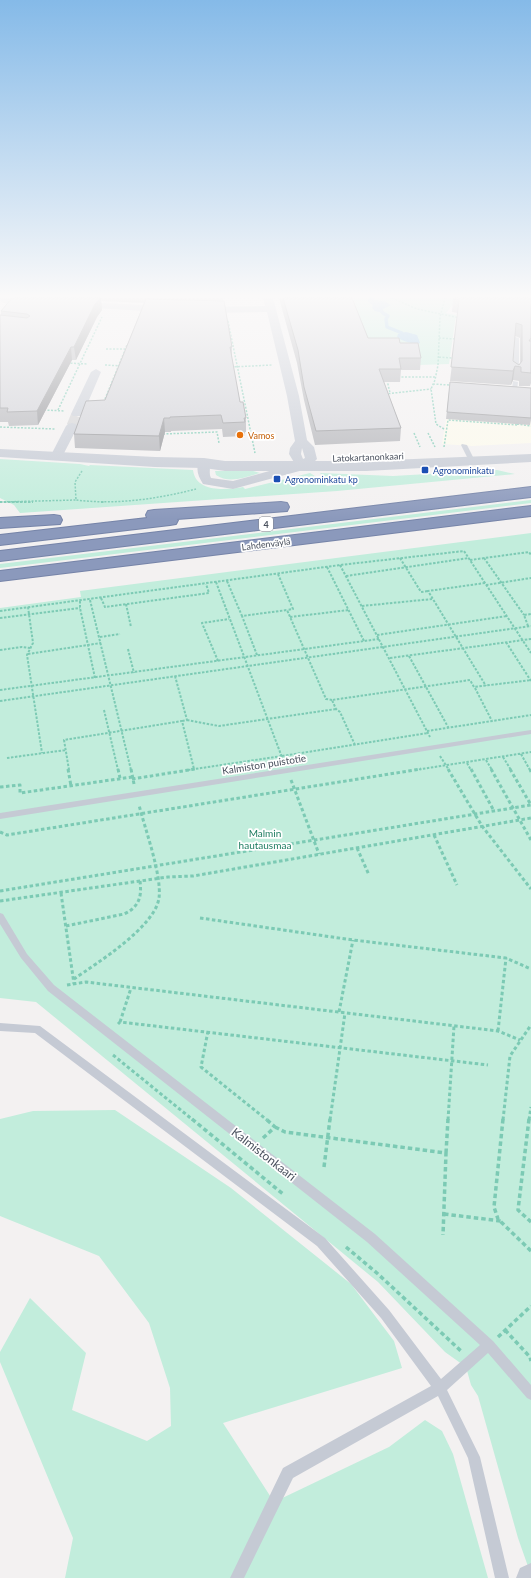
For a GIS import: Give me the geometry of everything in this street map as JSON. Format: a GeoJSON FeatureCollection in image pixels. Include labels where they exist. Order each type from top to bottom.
{"type":"FeatureCollection","features":[{"type":"Feature","properties":{"kind":"highway"},"geometry":{"type":"LineString","coordinates":[[0,540],[281,507],[531,482]]}},
{"type":"Feature","properties":{"kind":"highway","name":"Lahdenväylä"},"geometry":{"type":"LineString","coordinates":[[0,556],[531,492]]}},
{"type":"Feature","properties":{"kind":"highway"},"geometry":{"type":"LineString","coordinates":[[0,523],[281,507]]}},
{"type":"Feature","properties":{"kind":"highway","name":"Lahdenväylä"},"geometry":{"type":"LineString","coordinates":[[0,576],[531,511]]}},
{"type":"Feature","properties":{"kind":"highway"},"geometry":{"type":"LineString","coordinates":[[0,591],[206,560],[390,528]]}},
{"type":"Feature","properties":{"kind":"street"},"geometry":{"type":"LineString","coordinates":[[78,413],[94,372]]}},
{"type":"Feature","properties":{"kind":"street"},"geometry":{"type":"LineString","coordinates":[[204,463],[204,477],[207,481],[232,485],[303,461],[308,447],[301,441],[286,372]]}},
{"type":"Feature","properties":{"kind":"street"},"geometry":{"type":"LineString","coordinates":[[56,457],[71,428]]}},
{"type":"Feature","properties":{"kind":"street","name":"Latokartanonkaari"},"geometry":{"type":"LineString","coordinates":[[0,453],[155,462],[204,463],[225,466],[303,461],[379,465],[468,453],[531,450]]}},
{"type":"Feature","properties":{"kind":"street","name":"Latokartanonkaari"},"geometry":{"type":"LineString","coordinates":[[468,453],[531,458]]}},
{"type":"Feature","properties":{"kind":"lane","name":"Kalmiston puistotie"},"geometry":{"type":"LineString","coordinates":[[0,816],[531,732]]}},
{"type":"Feature","properties":{"kind":"lane","name":"Kalmistonkaari"},"geometry":{"type":"LineString","coordinates":[[0,916],[24,956],[51,988],[371,1238],[489,1345],[531,1394]]}},
{"type":"Feature","properties":{"kind":"lane"},"geometry":{"type":"LineString","coordinates":[[0,1027],[37,1029],[321,1242],[385,1314],[440,1388],[474,1457],[502,1578]]}},
{"type":"Feature","properties":{"kind":"lane"},"geometry":{"type":"LineString","coordinates":[[237,1578],[288,1473],[440,1388],[489,1345]]}},
{"type":"Feature","properties":{"kind":"path"},"geometry":{"type":"LineString","coordinates":[[58,410],[76,372]]}},
{"type":"Feature","properties":{"kind":"path"},"geometry":{"type":"LineString","coordinates":[[105,399],[116,372]]}},
{"type":"Feature","properties":{"kind":"path"},"geometry":{"type":"LineString","coordinates":[[238,372],[255,453]]}},
{"type":"Feature","properties":{"kind":"path"},"geometry":{"type":"LineString","coordinates":[[437,372],[431,389],[436,424],[444,429]]}},
{"type":"Feature","properties":{"kind":"path"},"geometry":{"type":"LineString","coordinates":[[386,377],[390,393]]}},
{"type":"Feature","properties":{"kind":"path"},"geometry":{"type":"LineString","coordinates":[[393,377],[436,377]]}},
{"type":"Feature","properties":{"kind":"path"},"geometry":{"type":"LineString","coordinates":[[433,384],[450,385]]}},
{"type":"Feature","properties":{"kind":"path"},"geometry":{"type":"LineString","coordinates":[[383,394],[431,389]]}},
{"type":"Feature","properties":{"kind":"path"},"geometry":{"type":"LineString","coordinates":[[42,410],[58,410],[78,413]]}},
{"type":"Feature","properties":{"kind":"path"},"geometry":{"type":"LineString","coordinates":[[444,447],[448,420],[531,426]]}},
{"type":"Feature","properties":{"kind":"path"},"geometry":{"type":"LineString","coordinates":[[0,426],[71,428]]}},
{"type":"Feature","properties":{"kind":"path"},"geometry":{"type":"LineString","coordinates":[[158,434],[217,432],[219,442]]}},
{"type":"Feature","properties":{"kind":"path"},"geometry":{"type":"LineString","coordinates":[[414,433],[420,447]]}},
{"type":"Feature","properties":{"kind":"path"},"geometry":{"type":"LineString","coordinates":[[428,433],[435,447]]}},
{"type":"Feature","properties":{"kind":"path"},"geometry":{"type":"LineString","coordinates":[[76,500],[75,482],[82,470]]}},
{"type":"Feature","properties":{"kind":"path"},"geometry":{"type":"LineString","coordinates":[[0,502],[28,503],[53,500],[76,500],[88,503],[153,498],[188,491],[214,483]]}},
{"type":"Feature","properties":{"kind":"path"},"geometry":{"type":"LineString","coordinates":[[0,611],[340,565],[464,551],[531,653]]}},
{"type":"Feature","properties":{"kind":"path"},"geometry":{"type":"LineString","coordinates":[[346,576],[530,552],[531,555]]}},
{"type":"Feature","properties":{"kind":"path"},"geometry":{"type":"LineString","coordinates":[[400,558],[421,592],[531,578]]}},
{"type":"Feature","properties":{"kind":"path"},"geometry":{"type":"LineString","coordinates":[[0,701],[530,626],[484,558]]}},
{"type":"Feature","properties":{"kind":"path"},"geometry":{"type":"LineString","coordinates":[[340,565],[446,766],[482,826],[531,889]]}},
{"type":"Feature","properties":{"kind":"path"},"geometry":{"type":"LineString","coordinates":[[326,567],[364,641]]}},
{"type":"Feature","properties":{"kind":"path"},"geometry":{"type":"LineString","coordinates":[[242,616],[293,609],[278,574]]}},
{"type":"Feature","properties":{"kind":"path"},"geometry":{"type":"LineString","coordinates":[[227,581],[257,655]]}},
{"type":"Feature","properties":{"kind":"path"},"geometry":{"type":"LineString","coordinates":[[216,582],[319,854]]}},
{"type":"Feature","properties":{"kind":"path"},"geometry":{"type":"LineString","coordinates":[[101,598],[105,607],[208,593],[206,584]]}},
{"type":"Feature","properties":{"kind":"path"},"geometry":{"type":"LineString","coordinates":[[428,592],[454,637],[486,686]]}},
{"type":"Feature","properties":{"kind":"path"},"geometry":{"type":"LineString","coordinates":[[362,606],[432,599]]}},
{"type":"Feature","properties":{"kind":"path"},"geometry":{"type":"LineString","coordinates":[[74,979],[119,947],[141,928],[153,912],[159,899],[158,878],[132,778],[100,637],[90,600]]}},
{"type":"Feature","properties":{"kind":"path"},"geometry":{"type":"LineString","coordinates":[[80,601],[80,608],[95,678]]}},
{"type":"Feature","properties":{"kind":"path"},"geometry":{"type":"LineString","coordinates":[[126,604],[132,627]]}},
{"type":"Feature","properties":{"kind":"path"},"geometry":{"type":"LineString","coordinates":[[28,607],[33,642],[27,654],[42,753]]}},
{"type":"Feature","properties":{"kind":"path"},"geometry":{"type":"LineString","coordinates":[[0,618],[80,608]]}},
{"type":"Feature","properties":{"kind":"path"},"geometry":{"type":"LineString","coordinates":[[287,610],[326,699],[332,700],[470,680],[492,721]]}},
{"type":"Feature","properties":{"kind":"path"},"geometry":{"type":"LineString","coordinates":[[290,617],[349,610]]}},
{"type":"Feature","properties":{"kind":"path"},"geometry":{"type":"LineString","coordinates":[[524,615],[531,614]]}},
{"type":"Feature","properties":{"kind":"path"},"geometry":{"type":"LineString","coordinates":[[377,635],[507,616]]}},
{"type":"Feature","properties":{"kind":"path"},"geometry":{"type":"LineString","coordinates":[[218,661],[202,623],[229,619]]}},
{"type":"Feature","properties":{"kind":"path"},"geometry":{"type":"LineString","coordinates":[[100,637],[120,634]]}},
{"type":"Feature","properties":{"kind":"path"},"geometry":{"type":"LineString","coordinates":[[0,690],[380,639]]}},
{"type":"Feature","properties":{"kind":"path"},"geometry":{"type":"LineString","coordinates":[[390,658],[531,639]]}},
{"type":"Feature","properties":{"kind":"path"},"geometry":{"type":"LineString","coordinates":[[474,688],[531,680],[506,642]]}},
{"type":"Feature","properties":{"kind":"path"},"geometry":{"type":"LineString","coordinates":[[27,654],[101,643]]}},
{"type":"Feature","properties":{"kind":"path"},"geometry":{"type":"LineString","coordinates":[[0,650],[22,647],[30,648]]}},
{"type":"Feature","properties":{"kind":"path"},"geometry":{"type":"LineString","coordinates":[[128,649],[134,673]]}},
{"type":"Feature","properties":{"kind":"path"},"geometry":{"type":"LineString","coordinates":[[409,656],[448,728]]}},
{"type":"Feature","properties":{"kind":"path"},"geometry":{"type":"LineString","coordinates":[[176,676],[187,720]]}},
{"type":"Feature","properties":{"kind":"path"},"geometry":{"type":"LineString","coordinates":[[332,700],[336,709],[340,712],[355,745]]}},
{"type":"Feature","properties":{"kind":"path"},"geometry":{"type":"LineString","coordinates":[[71,786],[64,740],[187,720],[220,726],[336,709]]}},
{"type":"Feature","properties":{"kind":"path"},"geometry":{"type":"LineString","coordinates":[[104,710],[120,778]]}},
{"type":"Feature","properties":{"kind":"path"},"geometry":{"type":"LineString","coordinates":[[0,787],[20,785],[20,793],[120,778],[132,778],[194,770],[355,745],[531,715]]}},
{"type":"Feature","properties":{"kind":"path"},"geometry":{"type":"LineString","coordinates":[[182,721],[194,770]]}},
{"type":"Feature","properties":{"kind":"path"},"geometry":{"type":"LineString","coordinates":[[7,758],[66,750]]}},
{"type":"Feature","properties":{"kind":"path"},"geometry":{"type":"LineString","coordinates":[[0,832],[7,835],[531,752]]}},
{"type":"Feature","properties":{"kind":"path"},"geometry":{"type":"LineString","coordinates":[[521,754],[531,772]]}},
{"type":"Feature","properties":{"kind":"path"},"geometry":{"type":"LineString","coordinates":[[0,891],[531,805],[503,757]]}},
{"type":"Feature","properties":{"kind":"path"},"geometry":{"type":"LineString","coordinates":[[486,760],[531,840]]}},
{"type":"Feature","properties":{"kind":"path"},"geometry":{"type":"LineString","coordinates":[[467,763],[494,811]]}},
{"type":"Feature","properties":{"kind":"path"},"geometry":{"type":"LineString","coordinates":[[0,901],[158,878],[193,876],[531,818]]}},
{"type":"Feature","properties":{"kind":"path"},"geometry":{"type":"LineString","coordinates":[[434,835],[457,885]]}},
{"type":"Feature","properties":{"kind":"path"},"geometry":{"type":"LineString","coordinates":[[357,848],[369,875]]}},
{"type":"Feature","properties":{"kind":"path"},"geometry":{"type":"LineString","coordinates":[[66,926],[132,911],[140,901],[142,893],[140,881]]}},
{"type":"Feature","properties":{"kind":"path"},"geometry":{"type":"LineString","coordinates":[[61,893],[74,984]]}},
{"type":"Feature","properties":{"kind":"path"},"geometry":{"type":"LineString","coordinates":[[200,918],[353,940],[506,958],[531,969]]}},
{"type":"Feature","properties":{"kind":"path"},"geometry":{"type":"LineString","coordinates":[[339,1012],[353,940]]}},
{"type":"Feature","properties":{"kind":"path"},"geometry":{"type":"LineString","coordinates":[[498,1031],[506,958]]}},
{"type":"Feature","properties":{"kind":"path"},"geometry":{"type":"LineString","coordinates":[[51,988],[86,982],[498,1031],[520,1040]]}},
{"type":"Feature","properties":{"kind":"path"},"geometry":{"type":"LineString","coordinates":[[108,1033],[120,1022],[131,988]]}},
{"type":"Feature","properties":{"kind":"path"},"geometry":{"type":"LineString","coordinates":[[324,1167],[339,1047],[345,1013]]}},
{"type":"Feature","properties":{"kind":"path"},"geometry":{"type":"LineString","coordinates":[[120,1022],[488,1065]]}},
{"type":"Feature","properties":{"kind":"path"},"geometry":{"type":"LineString","coordinates":[[531,1025],[510,1056],[494,1207],[498,1219],[531,1251]]}},
{"type":"Feature","properties":{"kind":"path"},"geometry":{"type":"LineString","coordinates":[[443,1235],[446,1153],[454,1026]]}},
{"type":"Feature","properties":{"kind":"path"},"geometry":{"type":"LineString","coordinates":[[208,1032],[201,1067],[275,1127],[285,1132],[446,1153]]}},
{"type":"Feature","properties":{"kind":"path"},"geometry":{"type":"LineString","coordinates":[[111,1054],[288,1198]]}},
{"type":"Feature","properties":{"kind":"path"},"geometry":{"type":"LineString","coordinates":[[531,1107],[518,1210],[531,1222]]}},
{"type":"Feature","properties":{"kind":"path"},"geometry":{"type":"LineString","coordinates":[[254,1147],[275,1127]]}},
{"type":"Feature","properties":{"kind":"path"},"geometry":{"type":"LineString","coordinates":[[444,1214],[501,1221]]}},
{"type":"Feature","properties":{"kind":"path"},"geometry":{"type":"LineString","coordinates":[[342,1244],[378,1274],[472,1360]]}},
{"type":"Feature","properties":{"kind":"path"},"geometry":{"type":"LineString","coordinates":[[489,1345],[531,1306]]}},
{"type":"Feature","properties":{"kind":"path"},"geometry":{"type":"LineString","coordinates":[[505,1330],[530,1357],[531,1361]]}},
{"type":"Feature","properties":{"kind":"shaded area"},"geometry":{"type":"Polygon","coordinates":[[[531,394],[531,443],[472,446],[442,444],[446,419],[531,394]]]}},
{"type":"Feature","properties":{"kind":"green space"},"geometry":{"type":"Polygon","coordinates":[[[0,459],[80,464],[89,466],[193,470],[195,477],[200,483],[213,488],[221,489],[243,487],[245,489],[310,473],[323,481],[327,486],[333,485],[332,482],[320,473],[393,476],[497,470],[515,474],[337,491],[20,513],[14,505],[0,498],[0,459]]]}},
{"type":"Feature","properties":{"kind":"green space"},"geometry":{"type":"Polygon","coordinates":[[[215,471],[253,471],[260,473],[243,478],[226,479],[216,475],[215,471]]]}},
{"type":"Feature","properties":{"kind":"green space"},"geometry":{"type":"Polygon","coordinates":[[[531,500],[531,503],[0,568],[0,564],[531,500]]]}},
{"type":"Feature","properties":{"kind":"green space","name":"Malmin hautausmaa"},"geometry":{"type":"Polygon","coordinates":[[[531,533],[531,1575],[518,1538],[478,1396],[471,1385],[466,1367],[445,1352],[378,1282],[36,1002],[0,998],[0,608],[81,597],[80,591],[531,533]]]}},
{"type":"Feature","properties":{"kind":"green space"},"geometry":{"type":"Polygon","coordinates":[[[115,1110],[231,1188],[351,1284],[394,1341],[402,1368],[223,1423],[274,1502],[389,1447],[425,1420],[442,1431],[453,1454],[488,1578],[65,1578],[73,1538],[0,1362],[0,1352],[30,1298],[86,1353],[72,1410],[147,1441],[171,1426],[170,1388],[149,1323],[99,1256],[0,1216],[0,1119],[33,1111],[115,1110]]]}},
{"type":"Feature","properties":{"kind":"building"},"geometry":{"type":"Polygon","coordinates":[[[0,372],[58,372],[37,411],[7,412],[8,408],[0,408],[0,372]]]}},
{"type":"Feature","properties":{"kind":"building"},"geometry":{"type":"Polygon","coordinates":[[[117,372],[234,372],[240,402],[243,402],[246,418],[244,418],[245,422],[223,423],[221,415],[164,418],[159,436],[74,434],[86,401],[105,400],[117,372]]]}},
{"type":"Feature","properties":{"kind":"building"},"geometry":{"type":"Polygon","coordinates":[[[302,372],[380,372],[401,428],[316,431],[304,387],[302,372]]]}},
{"type":"Feature","properties":{"kind":"building"},"geometry":{"type":"Polygon","coordinates":[[[450,382],[531,388],[531,418],[447,412],[450,382]]]}},
{"type":"Feature","properties":{"kind":"tunnel"},"geometry":{"type":"LineString","coordinates":[[72,426],[77,414]]}},
{"type":"Feature","properties":{"kind":"place","name":"Vamos"},"geometry":{"type":"Point","coordinates":[240,435]}},
{"type":"Feature","properties":{"kind":"place","name":"Agronominkatu"},"geometry":{"type":"Point","coordinates":[425,470]}},
{"type":"Feature","properties":{"kind":"place","name":"Agronominkatu kp"},"geometry":{"type":"Point","coordinates":[277,479]}}]}
